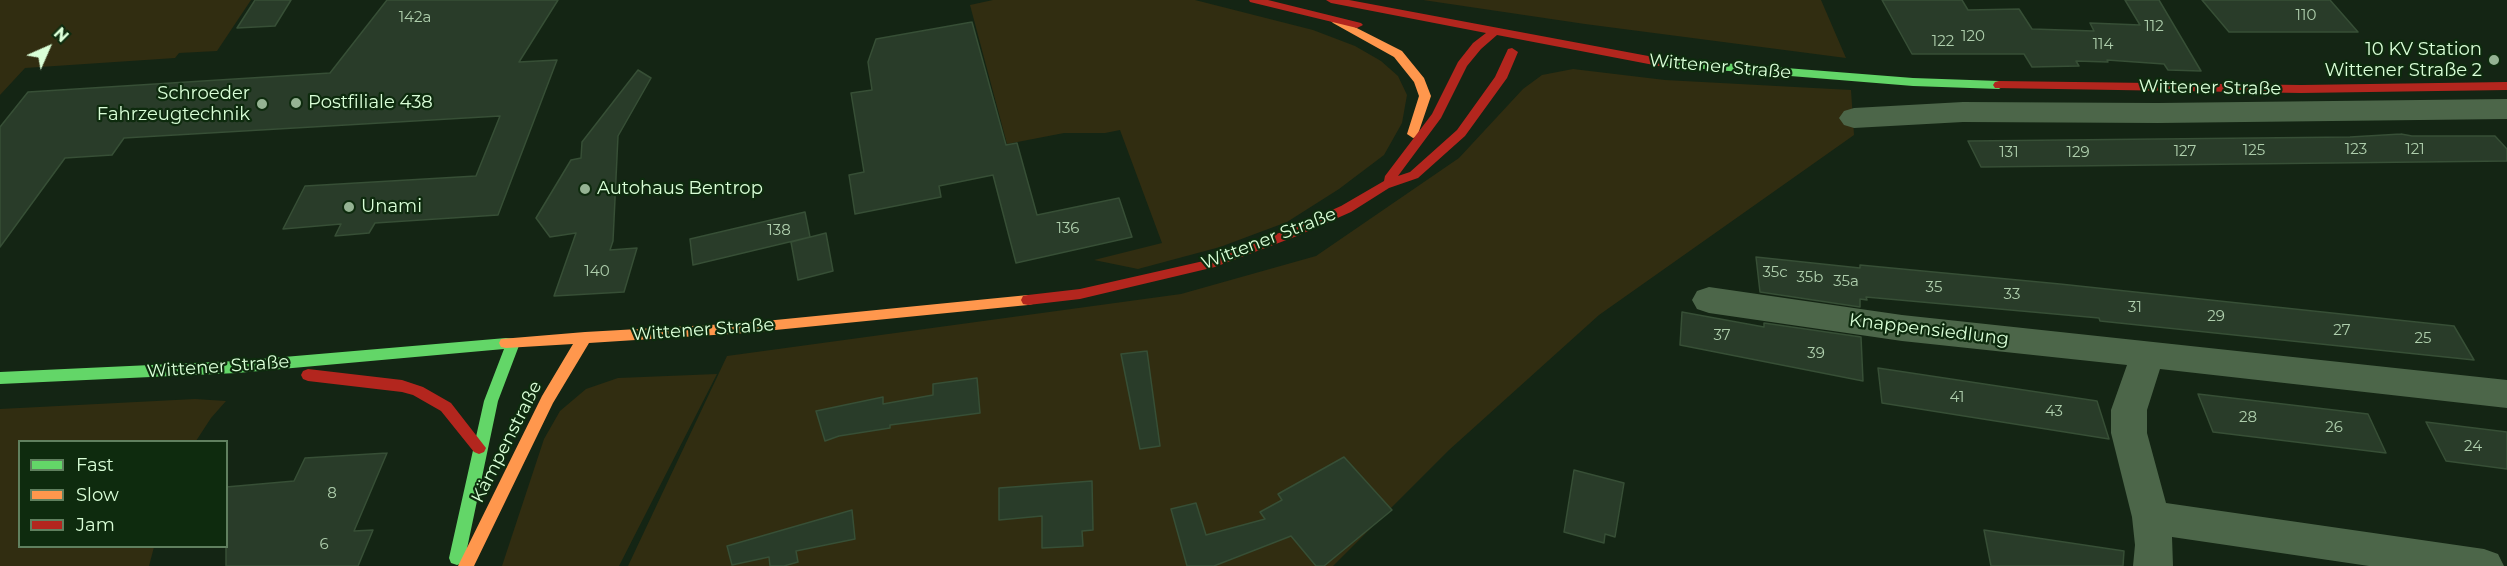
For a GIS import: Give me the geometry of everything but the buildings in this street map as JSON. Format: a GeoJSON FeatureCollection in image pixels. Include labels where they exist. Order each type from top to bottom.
{"type":"FeatureCollection","features":[{"type":"Feature","properties":{"kind":"main road"},"geometry":{"type":"LineString","coordinates":[[1254,0],[1337,21],[1382,29]]}},
{"type":"Feature","properties":{"kind":"main road","name":"Wittener Straße"},"geometry":{"type":"LineString","coordinates":[[1331,0],[1604,51],[1635,59],[1702,67],[1913,82],[2301,89],[2507,87]]}},
{"type":"Feature","properties":{"kind":"main road"},"geometry":{"type":"LineString","coordinates":[[1337,21],[1398,54],[1420,81],[1425,96],[1406,155]]}},
{"type":"Feature","properties":{"kind":"main road"},"geometry":{"type":"LineString","coordinates":[[1494,32],[1518,53]]}},
{"type":"Feature","properties":{"kind":"main road","name":"Wittener Straße"},"geometry":{"type":"LineString","coordinates":[[1385,185],[1437,115],[1462,65],[1477,46],[1494,32]]}},
{"type":"Feature","properties":{"kind":"main road"},"geometry":{"type":"LineString","coordinates":[[1458,43],[1518,53]]}},
{"type":"Feature","properties":{"kind":"main road","name":"Wittener Straße"},"geometry":{"type":"LineString","coordinates":[[0,378],[237,368],[585,337],[745,328],[936,311],[1080,294],[1220,260],[1346,209],[1385,185],[1414,175],[1461,133],[1518,53]]}},
{"type":"Feature","properties":{"kind":"main road","name":"Wittener Straße"},"geometry":{"type":"LineString","coordinates":[[1558,57],[1605,62],[1635,59]]}},
{"type":"Feature","properties":{"kind":"main road","name":"Kämpenstraße"},"geometry":{"type":"LineString","coordinates":[[466,566],[547,400],[585,337]]}},
{"type":"Feature","properties":{"kind":"main road","name":"Kämpenstraße"},"geometry":{"type":"LineString","coordinates":[[455,566],[491,401],[513,343]]}},
{"type":"Feature","properties":{"kind":"main road"},"geometry":{"type":"LineString","coordinates":[[237,368],[402,386],[418,391],[446,407],[462,424],[479,448]]}},
{"type":"Feature","properties":{"kind":"street","name":"Wittener Straße"},"geometry":{"type":"LineString","coordinates":[[1913,82],[1963,112]]}},
{"type":"Feature","properties":{"kind":"street","name":"Wittener Straße"},"geometry":{"type":"LineString","coordinates":[[1854,118],[1963,112],[2158,113],[2507,109]]}},
{"type":"Feature","properties":{"kind":"street","name":"Knappensiedlung"},"geometry":{"type":"LineString","coordinates":[[1709,300],[1902,328],[2507,394]]}},
{"type":"Feature","properties":{"kind":"street"},"geometry":{"type":"LineString","coordinates":[[2148,354],[2129,410],[2129,433],[2151,517],[2154,545],[2153,566]]}},
{"type":"Feature","properties":{"kind":"street"},"geometry":{"type":"LineString","coordinates":[[2151,517],[2484,566]]}},
{"type":"Feature","properties":{"kind":"shaded area"},"geometry":{"type":"Polygon","coordinates":[[[0,0],[251,0],[217,51],[179,53],[175,58],[25,68],[0,95],[0,0]]]}},
{"type":"Feature","properties":{"kind":"shaded area"},"geometry":{"type":"Polygon","coordinates":[[[993,0],[1195,0],[1313,30],[1355,46],[1381,61],[1398,76],[1407,95],[1402,123],[1384,155],[1339,189],[1287,222],[1220,247],[1138,269],[1094,260],[1162,243],[1120,130],[1105,133],[1064,133],[1007,144],[970,5],[993,0]]]}},
{"type":"Feature","properties":{"kind":"shaded area"},"geometry":{"type":"Polygon","coordinates":[[[1423,0],[1821,0],[1846,58],[1585,24],[1423,0]]]}},
{"type":"Feature","properties":{"kind":"shaded area"},"geometry":{"type":"Polygon","coordinates":[[[1573,69],[1665,80],[1851,90],[1854,135],[1599,315],[1449,450],[1333,566],[628,566],[727,356],[1181,294],[1316,256],[1459,158],[1523,89],[1542,75],[1573,69]]]}},
{"type":"Feature","properties":{"kind":"shaded area"},"geometry":{"type":"Polygon","coordinates":[[[717,374],[619,566],[502,566],[544,439],[560,411],[586,389],[618,378],[717,374]]]}},
{"type":"Feature","properties":{"kind":"shaded area"},"geometry":{"type":"Polygon","coordinates":[[[195,399],[226,401],[197,440],[18,440],[18,548],[154,548],[149,566],[0,566],[0,409],[195,399]]]}},
{"type":"Feature","properties":{"kind":"traffic: fast"},"geometry":{"type":"LineString","coordinates":[[1659,62],[1913,82],[1999,85]]}},
{"type":"Feature","properties":{"kind":"traffic: fast"},"geometry":{"type":"LineString","coordinates":[[0,378],[237,367],[506,343]]}},
{"type":"Feature","properties":{"kind":"traffic: fast"},"geometry":{"type":"LineString","coordinates":[[457,558],[491,401],[513,343]]}},
{"type":"Feature","properties":{"kind":"traffic: slow"},"geometry":{"type":"LineString","coordinates":[[1337,21],[1398,54],[1420,81],[1425,96],[1413,134]]}},
{"type":"Feature","properties":{"kind":"traffic: slow"},"geometry":{"type":"LineString","coordinates":[[506,343],[745,328],[1028,300]]}},
{"type":"Feature","properties":{"kind":"traffic: slow"},"geometry":{"type":"LineString","coordinates":[[466,566],[547,400],[585,337]]}},
{"type":"Feature","properties":{"kind":"traffic: jam"},"geometry":{"type":"LineString","coordinates":[[1254,0],[1357,25]]}},
{"type":"Feature","properties":{"kind":"traffic: jam"},"geometry":{"type":"LineString","coordinates":[[1331,0],[1659,62]]}},
{"type":"Feature","properties":{"kind":"traffic: jam"},"geometry":{"type":"LineString","coordinates":[[1389,179],[1437,115],[1462,65],[1477,46],[1494,32]]}},
{"type":"Feature","properties":{"kind":"traffic: jam"},"geometry":{"type":"LineString","coordinates":[[1028,300],[1080,294],[1210,264],[1292,233],[1346,209],[1385,185],[1414,175],[1461,133],[1501,78],[1512,52]]}},
{"type":"Feature","properties":{"kind":"traffic: jam"},"geometry":{"type":"LineString","coordinates":[[1999,85],[2301,89],[2507,86]]}},
{"type":"Feature","properties":{"kind":"traffic: jam"},"geometry":{"type":"LineString","coordinates":[[308,375],[402,386],[418,391],[446,407],[479,448]]}},
{"type":"Feature","properties":{"kind":"place","name":"10 KV Station Wittener Straße 2"},"geometry":{"type":"Point","coordinates":[2494,60]}},
{"type":"Feature","properties":{"kind":"place","name":"Postfiliale 438"},"geometry":{"type":"Point","coordinates":[296,103]}},
{"type":"Feature","properties":{"kind":"place","name":"Schroeder Fahrzeugtechnik"},"geometry":{"type":"Point","coordinates":[262,104]}},
{"type":"Feature","properties":{"kind":"place","name":"Autohaus Bentrop"},"geometry":{"type":"Point","coordinates":[585,189]}},
{"type":"Feature","properties":{"kind":"place","name":"Unami"},"geometry":{"type":"Point","coordinates":[349,207]}}]}
